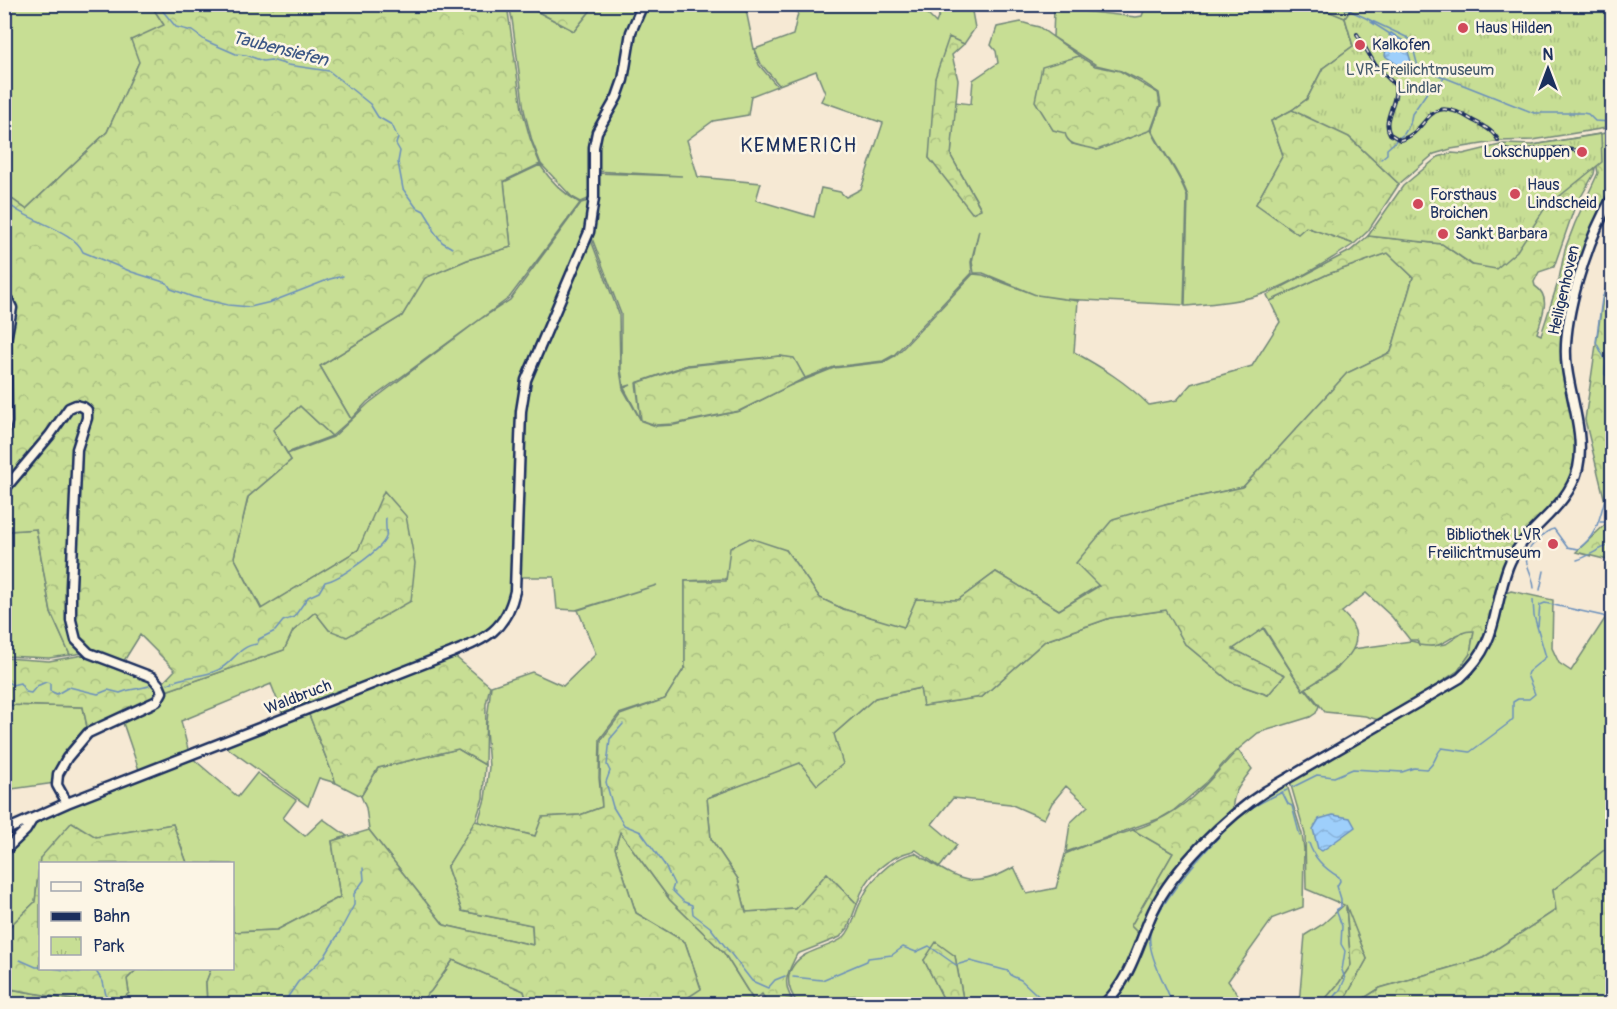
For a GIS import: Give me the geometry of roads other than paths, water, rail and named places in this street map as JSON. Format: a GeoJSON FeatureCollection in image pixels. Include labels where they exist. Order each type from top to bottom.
{"type":"FeatureCollection","features":[{"type":"Feature","properties":{"kind":"street","name":"Waldbruch"},"geometry":{"type":"LineString","coordinates":[[4,831],[67,803],[487,638],[506,615],[513,603],[515,591],[521,411],[526,380],[589,232],[594,198],[594,147],[597,132],[617,97],[623,80],[631,32],[643,4]]}},
{"type":"Feature","properties":{"kind":"street","name":"Heiligenhoven"},"geometry":{"type":"LineString","coordinates":[[1104,1005],[1121,986],[1154,909],[1167,887],[1225,821],[1241,807],[1266,791],[1460,678],[1473,666],[1488,641],[1503,585],[1515,552],[1561,503],[1572,487],[1576,476],[1579,464],[1579,441],[1566,366],[1567,336],[1584,260],[1596,228],[1612,198]]}},
{"type":"Feature","properties":{"kind":"street"},"geometry":{"type":"LineString","coordinates":[[4,298],[8,300],[12,308],[6,340],[7,422],[4,435]]}},
{"type":"Feature","properties":{"kind":"street"},"geometry":{"type":"LineString","coordinates":[[4,489],[50,435],[69,408],[76,405],[87,410],[87,418],[77,449],[71,620],[76,640],[89,653],[152,677],[162,692],[157,701],[88,733],[67,758],[58,774],[57,784],[67,803]]}},
{"type":"Feature","properties":{"kind":"street"},"geometry":{"type":"LineString","coordinates":[[4,851],[26,830],[33,819]]}},
{"type":"Feature","properties":{"kind":"water"},"geometry":{"type":"Polygon","coordinates":[[[1391,33],[1405,42],[1412,65],[1408,72],[1385,56],[1386,47],[1394,38],[1389,35],[1391,33]]]}},
{"type":"Feature","properties":{"kind":"water"},"geometry":{"type":"Polygon","coordinates":[[[1333,815],[1350,818],[1355,827],[1322,851],[1318,849],[1313,829],[1319,819],[1333,815]]]}},
{"type":"Feature","properties":{"kind":"waterway","name":"Taubensiefen"},"geometry":{"type":"LineString","coordinates":[[157,4],[176,27],[192,31],[206,41],[236,54],[263,61],[271,60],[329,71],[370,104],[378,117],[392,125],[398,138],[396,144],[400,151],[398,162],[403,189],[416,207],[424,211],[442,242],[452,248]]}},
{"type":"Feature","properties":{"kind":"waterway"},"geometry":{"type":"LineString","coordinates":[[1336,4],[1411,40],[1418,67],[1534,113],[1583,113],[1588,114],[1595,121],[1612,122]]}},
{"type":"Feature","properties":{"kind":"waterway"},"geometry":{"type":"LineString","coordinates":[[1371,22],[1390,34]]}},
{"type":"Feature","properties":{"kind":"waterway"},"geometry":{"type":"LineString","coordinates":[[1381,159],[1387,154],[1387,149],[1404,134],[1410,124],[1412,114],[1428,91],[1444,78]]}},
{"type":"Feature","properties":{"kind":"waterway"},"geometry":{"type":"LineString","coordinates":[[4,200],[24,214],[70,237],[83,252],[167,283],[171,289],[228,305],[250,307],[271,302],[343,276]]}},
{"type":"Feature","properties":{"kind":"waterway"},"geometry":{"type":"LineString","coordinates":[[1612,272],[1602,299],[1596,342],[1606,361],[1605,374],[1612,383]]}},
{"type":"Feature","properties":{"kind":"waterway"},"geometry":{"type":"LineString","coordinates":[[1612,443],[1607,455],[1612,477]]}},
{"type":"Feature","properties":{"kind":"waterway"},"geometry":{"type":"LineString","coordinates":[[1534,588],[1526,557],[1527,552],[1545,533],[1554,529],[1567,547],[1578,549],[1595,531],[1607,492],[1612,488]]}},
{"type":"Feature","properties":{"kind":"waterway"},"geometry":{"type":"LineString","coordinates":[[1600,522],[1606,522],[1612,517]]}},
{"type":"Feature","properties":{"kind":"waterway"},"geometry":{"type":"LineString","coordinates":[[168,684],[218,670],[240,651],[257,644],[259,639],[275,631],[283,621],[294,617],[308,597],[319,592],[325,582],[349,570],[383,543],[386,537],[386,518]]}},
{"type":"Feature","properties":{"kind":"waterway"},"geometry":{"type":"LineString","coordinates":[[1577,560],[1612,545]]}},
{"type":"Feature","properties":{"kind":"waterway"},"geometry":{"type":"LineString","coordinates":[[1540,590],[1544,571]]}},
{"type":"Feature","properties":{"kind":"waterway"},"geometry":{"type":"LineString","coordinates":[[1293,787],[1317,775],[1334,777],[1353,769],[1402,772],[1414,768],[1427,769],[1442,748],[1470,752],[1509,723],[1513,719],[1513,702],[1518,699],[1529,699],[1535,694],[1527,675],[1546,657],[1534,616],[1533,600]]}},
{"type":"Feature","properties":{"kind":"waterway"},"geometry":{"type":"LineString","coordinates":[[1538,626],[1540,605],[1545,603],[1603,616],[1612,622]]}},
{"type":"Feature","properties":{"kind":"waterway"},"geometry":{"type":"LineString","coordinates":[[4,679],[12,685],[20,683],[26,692],[31,693],[37,686],[46,682],[50,683],[50,691],[57,694],[69,687],[98,694],[108,690],[120,693],[149,686]]}},
{"type":"Feature","properties":{"kind":"waterway"},"geometry":{"type":"LineString","coordinates":[[623,724],[610,739],[607,765],[610,771],[606,782],[613,807],[624,825],[641,832],[664,864],[674,884],[672,890],[684,902],[692,905],[693,914],[710,927],[752,981],[768,988],[775,980],[785,976]]}},
{"type":"Feature","properties":{"kind":"waterway"},"geometry":{"type":"LineString","coordinates":[[1169,1004],[1171,1000],[1151,950],[1150,935],[1154,922],[1192,867],[1224,831],[1250,809],[1287,790]]}},
{"type":"Feature","properties":{"kind":"waterway"},"geometry":{"type":"LineString","coordinates":[[1282,792],[1288,804],[1292,806],[1300,836]]}},
{"type":"Feature","properties":{"kind":"waterway"},"geometry":{"type":"LineString","coordinates":[[1309,843],[1317,859],[1339,877],[1340,881],[1337,886],[1341,907],[1336,910],[1342,926],[1341,944],[1345,951],[1342,970],[1345,979],[1329,1004]]}},
{"type":"Feature","properties":{"kind":"waterway"},"geometry":{"type":"LineString","coordinates":[[283,1004],[298,982],[325,956],[339,933],[354,905],[354,894],[364,880],[363,868]]}},
{"type":"Feature","properties":{"kind":"waterway"},"geometry":{"type":"LineString","coordinates":[[793,977],[822,980],[867,961],[868,958],[892,955],[903,947],[916,952],[929,946],[956,965],[970,961],[1008,971],[1047,1004]]}},
{"type":"Feature","properties":{"kind":"waterway"},"geometry":{"type":"LineString","coordinates":[[20,960],[39,967]]}},
{"type":"Feature","properties":{"kind":"waterway"},"geometry":{"type":"LineString","coordinates":[[65,970],[79,972],[86,970]]}},
{"type":"Feature","properties":{"kind":"waterway"},"geometry":{"type":"LineString","coordinates":[[95,970],[103,982],[108,1004]]}},
{"type":"Feature","properties":{"kind":"railway"},"geometry":{"type":"LineString","coordinates":[[1357,34],[1376,66],[1395,85],[1395,98],[1388,122],[1390,134],[1400,140],[1410,136],[1436,111],[1445,109],[1483,126],[1498,140]]}},
{"type":"Feature","properties":{"kind":"railway"},"geometry":{"type":"LineString","coordinates":[[1502,149],[1510,151],[1560,148],[1586,152]]}},
{"type":"Feature","properties":{"kind":"place","name":"Haus Hilden"},"geometry":{"type":"Point","coordinates":[1463,28]}},
{"type":"Feature","properties":{"kind":"place","name":"Kalkofen"},"geometry":{"type":"Point","coordinates":[1360,45]}},
{"type":"Feature","properties":{"kind":"place","name":"Lokschuppen"},"geometry":{"type":"Point","coordinates":[1582,152]}},
{"type":"Feature","properties":{"kind":"place","name":"Haus Lindscheid"},"geometry":{"type":"Point","coordinates":[1515,194]}},
{"type":"Feature","properties":{"kind":"place","name":"Forsthaus Broichen"},"geometry":{"type":"Point","coordinates":[1418,204]}},
{"type":"Feature","properties":{"kind":"place","name":"Sankt Barbara"},"geometry":{"type":"Point","coordinates":[1443,234]}},
{"type":"Feature","properties":{"kind":"place","name":"Bibliothek LVR Freilichtmuseum"},"geometry":{"type":"Point","coordinates":[1553,544]}},
{"type":"Feature","properties":{"kind":"district","name":"KEMMERICH"},"geometry":{"type":"Point","coordinates":[799,145]}},
{"type":"Feature","properties":{"kind":"park label","name":"LVR-Freilichtmuseum Lindlar"},"geometry":{"type":"Point","coordinates":[1420,79]}}]}
